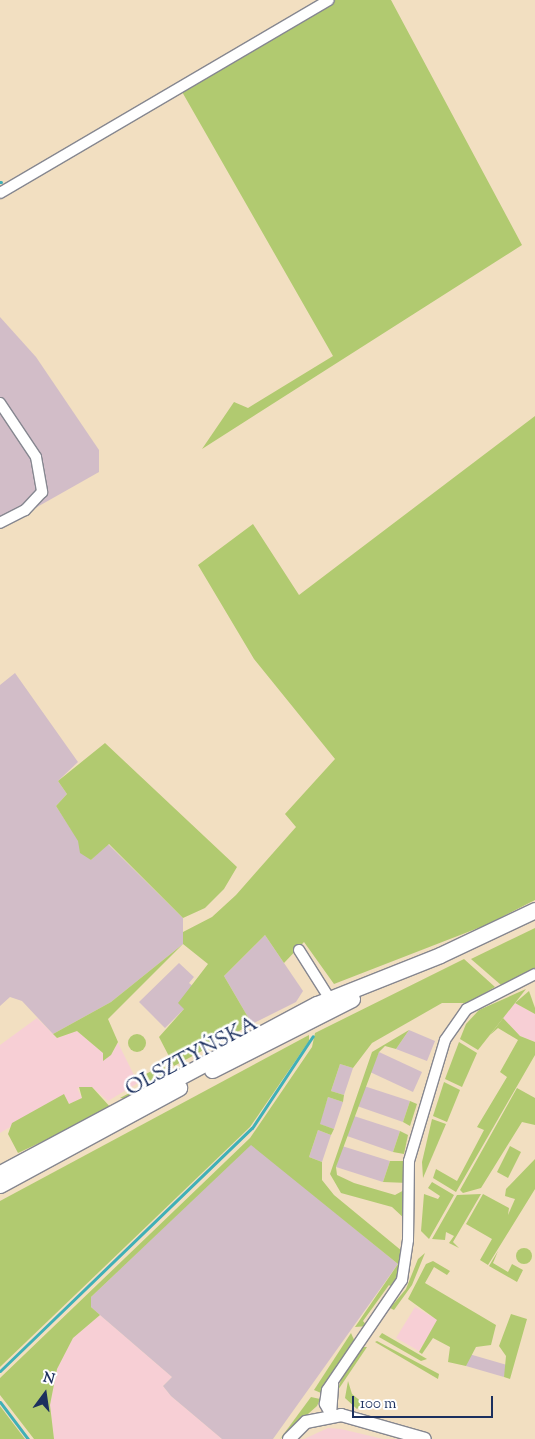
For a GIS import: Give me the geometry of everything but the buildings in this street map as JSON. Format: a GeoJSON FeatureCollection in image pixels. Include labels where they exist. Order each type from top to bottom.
{"type":"FeatureCollection","features":[{"type":"Feature","properties":{"kind":"main road","name":"OLSZTYŃSKA"},"geometry":{"type":"LineString","coordinates":[[0,1173],[333,1003],[535,910]]}},
{"type":"Feature","properties":{"kind":"main road","name":"OLSZTYŃSKA"},"geometry":{"type":"LineString","coordinates":[[0,1185],[333,1003]]}},
{"type":"Feature","properties":{"kind":"street"},"geometry":{"type":"LineString","coordinates":[[0,193],[328,0]]}},
{"type":"Feature","properties":{"kind":"street"},"geometry":{"type":"LineString","coordinates":[[0,403],[36,457],[42,492],[24,510],[0,523]]}},
{"type":"Feature","properties":{"kind":"street"},"geometry":{"type":"LineString","coordinates":[[299,950],[333,1003]]}},
{"type":"Feature","properties":{"kind":"street"},"geometry":{"type":"LineString","coordinates":[[330,1415],[332,1384],[402,1280],[408,1240],[408,1161],[445,1040],[467,1010],[535,974]]}},
{"type":"Feature","properties":{"kind":"street"},"geometry":{"type":"LineString","coordinates":[[289,1439],[306,1422],[330,1415],[425,1439]]}},
{"type":"Feature","properties":{"kind":"shaded area"},"geometry":{"type":"Polygon","coordinates":[[[0,317],[36,357],[99,450],[99,472],[0,528],[0,317]]]}},
{"type":"Feature","properties":{"kind":"shaded area"},"geometry":{"type":"Polygon","coordinates":[[[15,673],[78,762],[58,781],[67,794],[56,806],[91,860],[108,844],[183,918],[183,944],[111,1002],[53,1034],[22,1001],[10,997],[0,1006],[0,685],[15,673]]]}},
{"type":"Feature","properties":{"kind":"shaded area"},"geometry":{"type":"Polygon","coordinates":[[[265,935],[303,991],[296,1002],[252,1024],[224,976],[265,935]]]}},
{"type":"Feature","properties":{"kind":"shaded area"},"geometry":{"type":"Polygon","coordinates":[[[179,963],[194,977],[189,983],[194,987],[184,1009],[165,1028],[139,1002],[179,963]]]}},
{"type":"Feature","properties":{"kind":"shaded area"},"geometry":{"type":"Polygon","coordinates":[[[515,1003],[535,1014],[535,1042],[520,1036],[503,1018],[515,1003]]]}},
{"type":"Feature","properties":{"kind":"shaded area"},"geometry":{"type":"Polygon","coordinates":[[[37,1018],[57,1038],[77,1031],[103,1053],[111,1055],[118,1043],[138,1083],[108,1101],[92,1087],[77,1088],[82,1098],[69,1104],[64,1095],[0,1133],[0,1045],[37,1018]]]}},
{"type":"Feature","properties":{"kind":"shaded area"},"geometry":{"type":"Polygon","coordinates":[[[409,1030],[435,1041],[427,1061],[396,1049],[409,1030]]]}},
{"type":"Feature","properties":{"kind":"shaded area"},"geometry":{"type":"Polygon","coordinates":[[[379,1052],[422,1072],[413,1092],[370,1072],[379,1052]]]}},
{"type":"Feature","properties":{"kind":"shaded area"},"geometry":{"type":"Polygon","coordinates":[[[340,1064],[353,1068],[344,1095],[331,1091],[340,1064]]]}},
{"type":"Feature","properties":{"kind":"shaded area"},"geometry":{"type":"Polygon","coordinates":[[[364,1086],[410,1101],[403,1122],[357,1106],[364,1086]]]}},
{"type":"Feature","properties":{"kind":"shaded area"},"geometry":{"type":"Polygon","coordinates":[[[328,1097],[343,1102],[334,1129],[319,1124],[328,1097]]]}},
{"type":"Feature","properties":{"kind":"shaded area"},"geometry":{"type":"Polygon","coordinates":[[[354,1116],[400,1131],[393,1152],[347,1136],[354,1116]]]}},
{"type":"Feature","properties":{"kind":"shaded area"},"geometry":{"type":"Polygon","coordinates":[[[318,1130],[331,1135],[322,1162],[309,1157],[318,1130]]]}},
{"type":"Feature","properties":{"kind":"shaded area"},"geometry":{"type":"Polygon","coordinates":[[[251,1144],[398,1264],[273,1439],[222,1439],[171,1396],[163,1386],[172,1377],[91,1307],[91,1297],[251,1144]]]}},
{"type":"Feature","properties":{"kind":"shaded area"},"geometry":{"type":"Polygon","coordinates":[[[342,1146],[390,1161],[383,1182],[336,1167],[342,1146]]]}},
{"type":"Feature","properties":{"kind":"shaded area"},"geometry":{"type":"Polygon","coordinates":[[[415,1307],[438,1320],[419,1351],[396,1338],[415,1307]]]}},
{"type":"Feature","properties":{"kind":"shaded area"},"geometry":{"type":"Polygon","coordinates":[[[100,1315],[172,1377],[163,1386],[171,1396],[222,1439],[54,1439],[50,1405],[57,1369],[73,1338],[100,1315]]]}},
{"type":"Feature","properties":{"kind":"shaded area"},"geometry":{"type":"Polygon","coordinates":[[[469,1354],[507,1365],[504,1377],[466,1366],[469,1354]]]}},
{"type":"Feature","properties":{"kind":"shaded area"},"geometry":{"type":"Polygon","coordinates":[[[328,1428],[341,1429],[383,1439],[304,1439],[328,1428]]]}},
{"type":"Feature","properties":{"kind":"green space"},"geometry":{"type":"Polygon","coordinates":[[[335,0],[391,0],[522,245],[202,449],[234,402],[248,408],[333,356],[181,90],[335,0]]]}},
{"type":"Feature","properties":{"kind":"green space"},"geometry":{"type":"Polygon","coordinates":[[[535,416],[535,900],[486,925],[334,984],[304,942],[284,963],[265,935],[224,976],[252,1024],[174,1066],[159,1037],[184,1009],[178,1003],[208,964],[183,944],[183,932],[212,917],[236,895],[296,827],[285,814],[335,759],[254,659],[198,565],[253,524],[299,595],[535,416]]]}},
{"type":"Feature","properties":{"kind":"green space"},"geometry":{"type":"Polygon","coordinates":[[[105,743],[237,867],[224,889],[205,908],[183,918],[109,844],[91,860],[80,853],[78,841],[56,806],[67,794],[58,781],[105,743]]]}},
{"type":"Feature","properties":{"kind":"green space"},"geometry":{"type":"Polygon","coordinates":[[[535,928],[535,968],[501,985],[471,959],[535,928]]]}},
{"type":"Feature","properties":{"kind":"green space"},"geometry":{"type":"Polygon","coordinates":[[[183,944],[108,1019],[118,1042],[111,1055],[103,1061],[103,1053],[77,1031],[57,1038],[53,1034],[111,1002],[183,944]]]}},
{"type":"Feature","properties":{"kind":"green space"},"geometry":{"type":"Polygon","coordinates":[[[464,959],[495,987],[468,1003],[442,1003],[372,1043],[353,1068],[340,1064],[331,1091],[344,1095],[343,1102],[328,1097],[320,1124],[334,1129],[331,1135],[318,1130],[309,1157],[322,1162],[322,1180],[334,1195],[408,1256],[394,1289],[389,1285],[363,1321],[367,1326],[355,1327],[398,1264],[251,1145],[91,1297],[91,1307],[100,1315],[73,1338],[57,1369],[50,1405],[54,1439],[34,1439],[0,1395],[0,1378],[250,1138],[312,1047],[315,1033],[464,959]]]}},
{"type":"Feature","properties":{"kind":"green space"},"geometry":{"type":"Polygon","coordinates":[[[526,989],[478,1050],[460,1039],[466,1024],[479,1010],[526,989]]]}},
{"type":"Feature","properties":{"kind":"green space"},"geometry":{"type":"Polygon","coordinates":[[[529,991],[535,1008],[535,1014],[515,1003],[529,991]]]}},
{"type":"Feature","properties":{"kind":"green space"},"geometry":{"type":"Polygon","coordinates":[[[503,1018],[520,1036],[535,1042],[535,1055],[456,1192],[433,1178],[436,1169],[457,1181],[484,1130],[477,1127],[507,1077],[500,1072],[518,1040],[498,1028],[490,1035],[503,1018]]]}},
{"type":"Feature","properties":{"kind":"green space"},"geometry":{"type":"Polygon","coordinates":[[[409,1030],[396,1049],[385,1046],[379,1052],[336,1167],[337,1175],[354,1183],[395,1195],[406,1189],[406,1220],[392,1207],[341,1193],[330,1174],[372,1052],[409,1030]]]}},
{"type":"Feature","properties":{"kind":"green space"},"geometry":{"type":"Polygon","coordinates":[[[137,1034],[143,1037],[146,1043],[143,1049],[137,1052],[131,1049],[128,1043],[131,1037],[137,1034]]]}},
{"type":"Feature","properties":{"kind":"green space"},"geometry":{"type":"Polygon","coordinates":[[[309,1035],[309,1041],[250,1127],[0,1367],[0,1201],[309,1035]]]}},
{"type":"Feature","properties":{"kind":"green space"},"geometry":{"type":"Polygon","coordinates":[[[459,1042],[477,1053],[462,1087],[445,1079],[459,1042]]]}},
{"type":"Feature","properties":{"kind":"green space"},"geometry":{"type":"Polygon","coordinates":[[[164,1064],[166,1076],[160,1083],[128,1099],[120,1098],[141,1087],[137,1079],[164,1064]]]}},
{"type":"Feature","properties":{"kind":"green space"},"geometry":{"type":"Polygon","coordinates":[[[444,1082],[460,1090],[447,1122],[433,1116],[444,1082]]]}},
{"type":"Feature","properties":{"kind":"green space"},"geometry":{"type":"Polygon","coordinates":[[[79,1087],[92,1087],[112,1109],[18,1153],[8,1134],[12,1123],[64,1094],[69,1104],[82,1098],[79,1087]]]}},
{"type":"Feature","properties":{"kind":"green space"},"geometry":{"type":"Polygon","coordinates":[[[517,1088],[535,1098],[535,1125],[522,1122],[481,1188],[463,1193],[460,1190],[517,1088]]]}},
{"type":"Feature","properties":{"kind":"green space"},"geometry":{"type":"Polygon","coordinates":[[[410,1101],[417,1104],[410,1126],[403,1122],[410,1101]]]}},
{"type":"Feature","properties":{"kind":"green space"},"geometry":{"type":"Polygon","coordinates":[[[432,1119],[446,1124],[423,1178],[422,1162],[432,1119]]]}},
{"type":"Feature","properties":{"kind":"green space"},"geometry":{"type":"Polygon","coordinates":[[[400,1131],[408,1135],[404,1154],[393,1152],[400,1131]]]}},
{"type":"Feature","properties":{"kind":"green space"},"geometry":{"type":"Polygon","coordinates":[[[510,1146],[521,1152],[508,1178],[497,1172],[510,1146]]]}},
{"type":"Feature","properties":{"kind":"green space"},"geometry":{"type":"Polygon","coordinates":[[[535,1159],[535,1189],[488,1265],[480,1260],[492,1239],[466,1224],[483,1194],[509,1208],[508,1215],[515,1199],[505,1196],[506,1189],[535,1159]]]}},
{"type":"Feature","properties":{"kind":"green space"},"geometry":{"type":"Polygon","coordinates":[[[390,1161],[403,1161],[410,1169],[408,1183],[383,1182],[390,1161]]]}},
{"type":"Feature","properties":{"kind":"green space"},"geometry":{"type":"Polygon","coordinates":[[[432,1182],[454,1195],[429,1239],[421,1231],[424,1194],[438,1199],[440,1196],[428,1188],[432,1182]]]}},
{"type":"Feature","properties":{"kind":"green space"},"geometry":{"type":"Polygon","coordinates":[[[481,1194],[453,1242],[459,1248],[449,1243],[454,1236],[446,1232],[445,1240],[432,1239],[457,1195],[481,1194]]]}},
{"type":"Feature","properties":{"kind":"green space"},"geometry":{"type":"Polygon","coordinates":[[[524,1248],[530,1250],[532,1256],[530,1262],[524,1264],[518,1262],[516,1256],[518,1250],[524,1248]]]}},
{"type":"Feature","properties":{"kind":"green space"},"geometry":{"type":"Polygon","coordinates":[[[498,1251],[493,1263],[508,1272],[512,1264],[523,1270],[517,1282],[489,1266],[498,1251]]]}},
{"type":"Feature","properties":{"kind":"green space"},"geometry":{"type":"Polygon","coordinates":[[[425,1253],[412,1285],[394,1310],[390,1308],[406,1289],[418,1259],[425,1253]]]}},
{"type":"Feature","properties":{"kind":"green space"},"geometry":{"type":"Polygon","coordinates":[[[433,1261],[450,1271],[447,1275],[434,1267],[425,1283],[496,1325],[491,1345],[476,1347],[466,1366],[448,1362],[450,1347],[433,1338],[422,1354],[419,1352],[437,1320],[408,1299],[426,1264],[433,1261]]]}},
{"type":"Feature","properties":{"kind":"green space"},"geometry":{"type":"Polygon","coordinates":[[[511,1314],[527,1319],[510,1379],[504,1377],[506,1356],[499,1346],[511,1314]]]}},
{"type":"Feature","properties":{"kind":"green space"},"geometry":{"type":"Polygon","coordinates":[[[351,1333],[355,1342],[321,1393],[314,1390],[351,1333]]]}},
{"type":"Feature","properties":{"kind":"green space"},"geometry":{"type":"Polygon","coordinates":[[[382,1333],[427,1359],[421,1361],[379,1337],[382,1333]]]}},
{"type":"Feature","properties":{"kind":"green space"},"geometry":{"type":"Polygon","coordinates":[[[377,1341],[439,1374],[438,1379],[375,1342],[377,1341]]]}},
{"type":"Feature","properties":{"kind":"green space"},"geometry":{"type":"Polygon","coordinates":[[[362,1347],[367,1347],[338,1390],[342,1376],[362,1347]]]}},
{"type":"Feature","properties":{"kind":"green space"},"geometry":{"type":"Polygon","coordinates":[[[348,1381],[352,1394],[363,1403],[357,1409],[345,1398],[348,1381]]]}},
{"type":"Feature","properties":{"kind":"green space"},"geometry":{"type":"Polygon","coordinates":[[[311,1397],[320,1399],[317,1406],[280,1439],[311,1397]]]}},
{"type":"Feature","properties":{"kind":"green space"},"geometry":{"type":"Polygon","coordinates":[[[0,1406],[25,1439],[0,1439],[0,1406]]]}},
{"type":"Feature","properties":{"kind":"waterway"},"geometry":{"type":"LineString","coordinates":[[0,1371],[252,1128],[313,1036]]}},
{"type":"Feature","properties":{"kind":"waterway"},"geometry":{"type":"LineString","coordinates":[[0,1402],[28,1439]]}}]}
